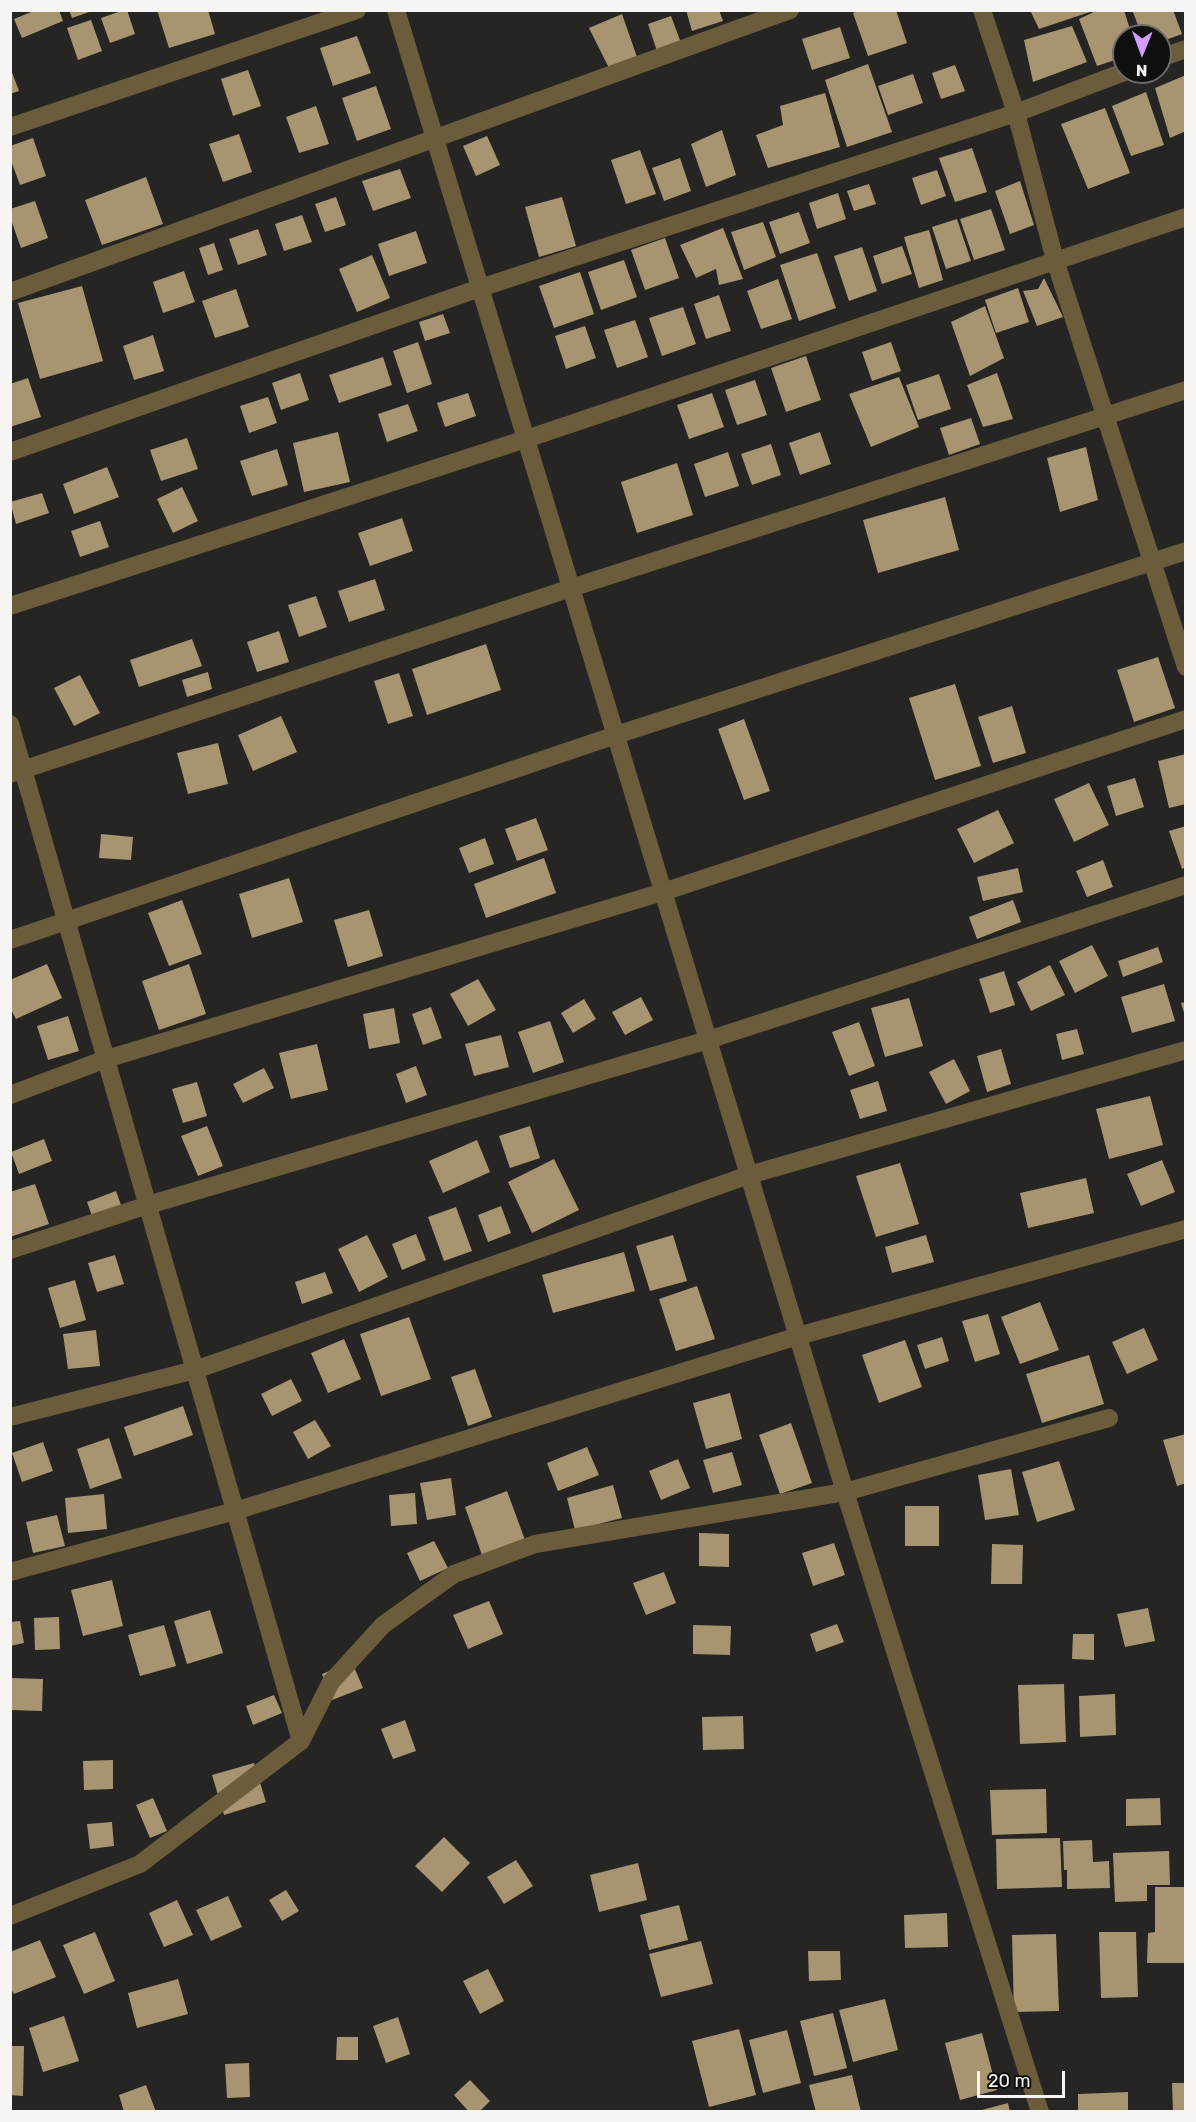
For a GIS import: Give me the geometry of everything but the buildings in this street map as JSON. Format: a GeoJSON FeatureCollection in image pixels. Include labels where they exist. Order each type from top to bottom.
{"type":"FeatureCollection","features":[{"type":"Feature","properties":{"kind":"street"},"geometry":{"type":"LineString","coordinates":[[10,127],[357,10]]}},
{"type":"Feature","properties":{"kind":"street"},"geometry":{"type":"LineString","coordinates":[[396,10],[845,1491],[1041,2112]]}},
{"type":"Feature","properties":{"kind":"street"},"geometry":{"type":"LineString","coordinates":[[10,292],[790,10]]}},
{"type":"Feature","properties":{"kind":"street"},"geometry":{"type":"LineString","coordinates":[[982,10],[1016,113],[1055,260],[1185,668]]}},
{"type":"Feature","properties":{"kind":"street"},"geometry":{"type":"LineString","coordinates":[[10,452],[480,288],[1016,113],[1112,77]]}},
{"type":"Feature","properties":{"kind":"street"},"geometry":{"type":"LineString","coordinates":[[10,606],[526,440],[1185,217]]}},
{"type":"Feature","properties":{"kind":"street"},"geometry":{"type":"LineString","coordinates":[[17,771],[571,588],[1185,390]]}},
{"type":"Feature","properties":{"kind":"street"},"geometry":{"type":"LineString","coordinates":[[10,940],[616,735],[1185,551]]}},
{"type":"Feature","properties":{"kind":"street"},"geometry":{"type":"LineString","coordinates":[[10,1095],[106,1059],[663,892],[1185,719]]}},
{"type":"Feature","properties":{"kind":"street"},"geometry":{"type":"LineString","coordinates":[[10,724],[17,771],[66,920],[301,1741]]}},
{"type":"Feature","properties":{"kind":"street"},"geometry":{"type":"LineString","coordinates":[[10,1250],[148,1205],[708,1040],[1185,885]]}},
{"type":"Feature","properties":{"kind":"street"},"geometry":{"type":"LineString","coordinates":[[10,1417],[195,1370],[749,1175],[1185,1050]]}},
{"type":"Feature","properties":{"kind":"street"},"geometry":{"type":"LineString","coordinates":[[10,1572],[235,1511],[798,1336],[1185,1229]]}},
{"type":"Feature","properties":{"kind":"street"},"geometry":{"type":"LineString","coordinates":[[10,1916],[140,1864],[301,1741],[331,1682],[383,1625],[454,1574],[535,1544],[845,1491],[1109,1418]]}}]}
